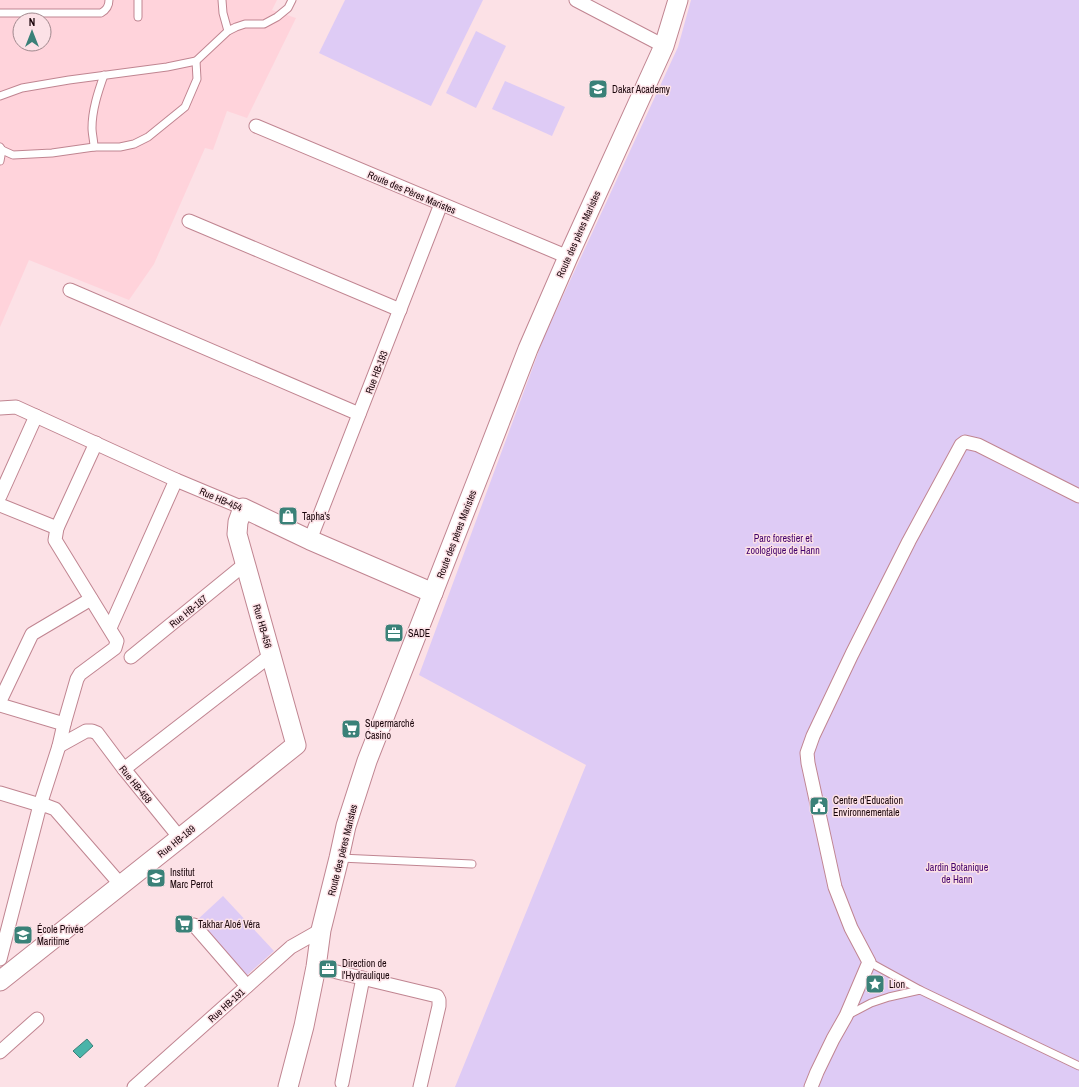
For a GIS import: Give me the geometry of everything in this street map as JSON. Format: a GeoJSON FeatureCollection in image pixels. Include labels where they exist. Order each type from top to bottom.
{"type":"FeatureCollection","features":[{"type":"Feature","properties":{"kind":"street"},"geometry":{"type":"LineString","coordinates":[[576,0],[664,46]]}},
{"type":"Feature","properties":{"kind":"street","name":"Route des pères Maristes"},"geometry":{"type":"LineString","coordinates":[[288,1087],[304,1026],[316,967],[321,930],[340,858],[346,826],[367,761],[528,349],[664,46],[678,0]]}},
{"type":"Feature","properties":{"kind":"street","name":"Route des Pères Maristes"},"geometry":{"type":"LineString","coordinates":[[256,126],[568,257]]}},
{"type":"Feature","properties":{"kind":"street","name":"Rue HB-193"},"geometry":{"type":"LineString","coordinates":[[310,540],[441,204]]}},
{"type":"Feature","properties":{"kind":"street"},"geometry":{"type":"LineString","coordinates":[[189,221],[400,310]]}},
{"type":"Feature","properties":{"kind":"street"},"geometry":{"type":"LineString","coordinates":[[70,290],[359,414]]}},
{"type":"Feature","properties":{"kind":"street","name":"Rue HB-454"},"geometry":{"type":"LineString","coordinates":[[4,407],[16,407],[176,480],[243,508],[310,540],[433,593]]}},
{"type":"Feature","properties":{"kind":"street"},"geometry":{"type":"LineString","coordinates":[[0,496],[36,416]]}},
{"type":"Feature","properties":{"kind":"street"},"geometry":{"type":"LineString","coordinates":[[811,1087],[833,1038],[846,1016],[869,962],[851,928],[835,887],[808,763],[807,753],[813,736],[908,541],[961,445],[965,442],[978,445],[1079,496]]}},
{"type":"Feature","properties":{"kind":"street"},"geometry":{"type":"LineString","coordinates":[[0,959],[40,805],[59,746],[77,679],[80,674],[115,648],[117,640],[55,540],[57,528],[96,443]]}},
{"type":"Feature","properties":{"kind":"street"},"geometry":{"type":"LineString","coordinates":[[110,628],[176,480]]}},
{"type":"Feature","properties":{"kind":"street"},"geometry":{"type":"LineString","coordinates":[[0,505],[57,528]]}},
{"type":"Feature","properties":{"kind":"street","name":"Rue HB-456"},"geometry":{"type":"LineString","coordinates":[[243,508],[238,522],[237,534],[296,745]]}},
{"type":"Feature","properties":{"kind":"street","name":"Rue HB-187"},"geometry":{"type":"LineString","coordinates":[[131,658],[245,564]]}},
{"type":"Feature","properties":{"kind":"street"},"geometry":{"type":"LineString","coordinates":[[0,701],[32,634],[91,598]]}},
{"type":"Feature","properties":{"kind":"street"},"geometry":{"type":"LineString","coordinates":[[124,769],[271,655]]}},
{"type":"Feature","properties":{"kind":"street"},"geometry":{"type":"LineString","coordinates":[[0,705],[64,724]]}},
{"type":"Feature","properties":{"kind":"street","name":"Rue HB-458"},"geometry":{"type":"LineString","coordinates":[[59,746],[86,731],[97,733],[180,838]]}},
{"type":"Feature","properties":{"kind":"street","name":"Rue HB-189"},"geometry":{"type":"LineString","coordinates":[[0,981],[296,745]]}},
{"type":"Feature","properties":{"kind":"street"},"geometry":{"type":"LineString","coordinates":[[0,793],[55,809],[121,885]]}},
{"type":"Feature","properties":{"kind":"street"},"geometry":{"type":"LineString","coordinates":[[194,925],[247,986]]}},
{"type":"Feature","properties":{"kind":"street","name":"Rue HB-191"},"geometry":{"type":"LineString","coordinates":[[134,1087],[291,947],[321,930]]}},
{"type":"Feature","properties":{"kind":"street"},"geometry":{"type":"LineString","coordinates":[[316,967],[437,996],[439,1006],[420,1087]]}},
{"type":"Feature","properties":{"kind":"street"},"geometry":{"type":"LineString","coordinates":[[342,1083],[364,978]]}},
{"type":"Feature","properties":{"kind":"street"},"geometry":{"type":"LineString","coordinates":[[0,1052],[37,1019]]}},
{"type":"Feature","properties":{"kind":"lane"},"geometry":{"type":"LineString","coordinates":[[0,13],[101,14],[106,10],[109,0]]}},
{"type":"Feature","properties":{"kind":"lane"},"geometry":{"type":"LineString","coordinates":[[138,0],[138,17]]}},
{"type":"Feature","properties":{"kind":"lane"},"geometry":{"type":"LineString","coordinates":[[222,0],[223,13],[228,31]]}},
{"type":"Feature","properties":{"kind":"lane"},"geometry":{"type":"LineString","coordinates":[[0,96],[22,88],[167,67],[196,61],[228,31],[245,24],[264,24],[277,18],[288,8],[292,0]]}},
{"type":"Feature","properties":{"kind":"lane"},"geometry":{"type":"LineString","coordinates":[[0,162],[1,149],[13,155],[52,153],[94,147],[120,147],[134,144],[148,137],[185,107],[197,79],[196,61]]}},
{"type":"Feature","properties":{"kind":"lane"},"geometry":{"type":"LineString","coordinates":[[94,147],[92,128],[94,111],[104,75]]}},
{"type":"Feature","properties":{"kind":"lane"},"geometry":{"type":"LineString","coordinates":[[340,858],[472,864]]}},
{"type":"Feature","properties":{"kind":"lane"},"geometry":{"type":"LineString","coordinates":[[869,962],[920,990],[1079,1066]]}},
{"type":"Feature","properties":{"kind":"lane"},"geometry":{"type":"LineString","coordinates":[[846,1016],[871,1002],[920,990]]}},
{"type":"Feature","properties":{"kind":"shaded area"},"geometry":{"type":"Polygon","coordinates":[[[0,0],[277,0],[272,10],[296,18],[247,118],[227,111],[213,150],[205,148],[154,264],[129,300],[29,260],[0,327],[0,0]]]}},
{"type":"Feature","properties":{"kind":"green space"},"geometry":{"type":"Polygon","coordinates":[[[345,0],[483,0],[431,106],[319,53],[345,0]]]}},
{"type":"Feature","properties":{"kind":"green space","name":"Parc forestier et zoologique de Hann"},"geometry":{"type":"Polygon","coordinates":[[[691,0],[1079,0],[1079,1087],[455,1087],[586,765],[419,675],[544,337],[678,47],[691,0]]]}},
{"type":"Feature","properties":{"kind":"green space"},"geometry":{"type":"Polygon","coordinates":[[[476,31],[506,46],[476,108],[446,93],[476,31]]]}},
{"type":"Feature","properties":{"kind":"green space"},"geometry":{"type":"Polygon","coordinates":[[[505,81],[565,107],[552,136],[492,109],[505,81]]]}},
{"type":"Feature","properties":{"kind":"green space"},"geometry":{"type":"Polygon","coordinates":[[[223,896],[274,951],[246,976],[196,921],[223,896]]]}},
{"type":"Feature","properties":{"kind":"water"},"geometry":{"type":"Polygon","coordinates":[[[87,1039],[93,1046],[80,1058],[73,1051],[87,1039]]]}},
{"type":"Feature","properties":{"kind":"place","name":"Dakar Academy"},"geometry":{"type":"Point","coordinates":[598,89]}},
{"type":"Feature","properties":{"kind":"place","name":"Tapha's"},"geometry":{"type":"Point","coordinates":[288,516]}},
{"type":"Feature","properties":{"kind":"place","name":"SADE"},"geometry":{"type":"Point","coordinates":[394,633]}},
{"type":"Feature","properties":{"kind":"place","name":"Supermarché Casino"},"geometry":{"type":"Point","coordinates":[351,729]}},
{"type":"Feature","properties":{"kind":"place","name":"Centre d'Education Environnementale"},"geometry":{"type":"Point","coordinates":[819,806]}},
{"type":"Feature","properties":{"kind":"place","name":"Institut Marc Perrot"},"geometry":{"type":"Point","coordinates":[156,878]}},
{"type":"Feature","properties":{"kind":"place","name":"Takhar Aloé Véra"},"geometry":{"type":"Point","coordinates":[184,924]}},
{"type":"Feature","properties":{"kind":"place","name":"École Privée Maritime"},"geometry":{"type":"Point","coordinates":[23,935]}},
{"type":"Feature","properties":{"kind":"place","name":"Direction de l'Hydraulique"},"geometry":{"type":"Point","coordinates":[328,969]}},
{"type":"Feature","properties":{"kind":"place","name":"Lion"},"geometry":{"type":"Point","coordinates":[875,984]}},
{"type":"Feature","properties":{"kind":"park label","name":"Jardin Botanique de Hann"},"geometry":{"type":"Point","coordinates":[957,872]}}]}
